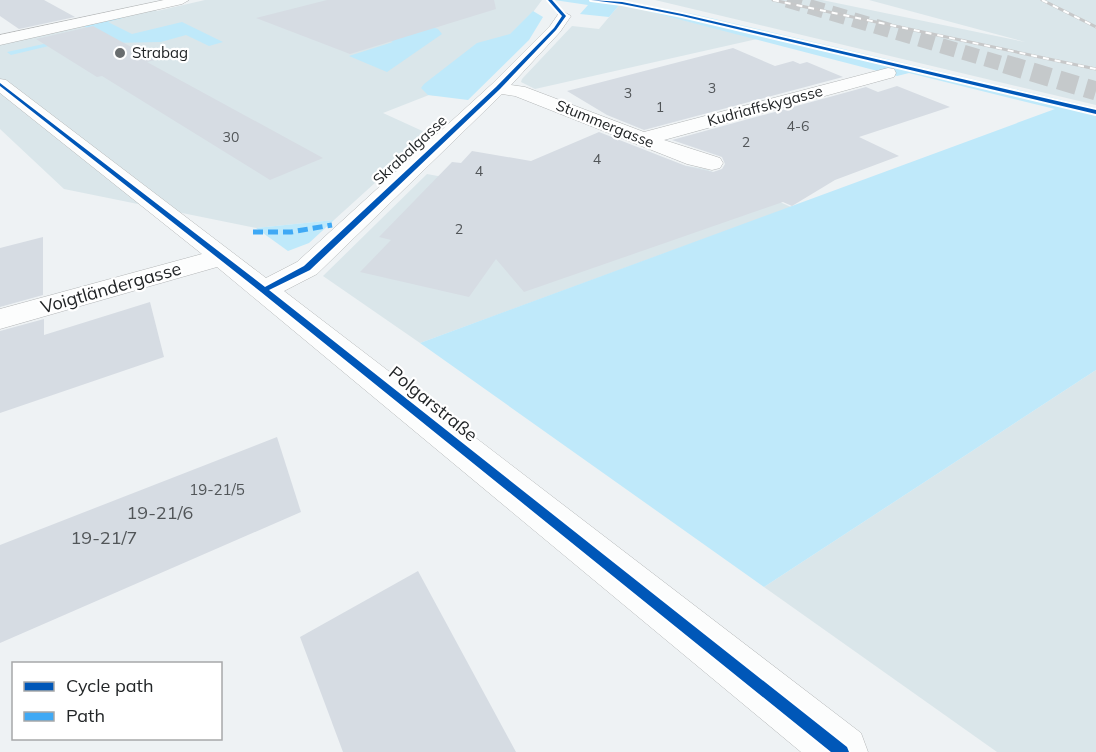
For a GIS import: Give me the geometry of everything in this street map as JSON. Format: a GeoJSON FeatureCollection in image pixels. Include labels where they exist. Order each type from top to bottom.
{"type":"FeatureCollection","features":[{"type":"Feature","properties":{"kind":"street"},"geometry":{"type":"LineString","coordinates":[[0,40],[182,0]]}},
{"type":"Feature","properties":{"kind":"street","name":"Skrabalgasse"},"geometry":{"type":"LineString","coordinates":[[264,290],[307,268],[498,88],[555,29],[564,16]]}},
{"type":"Feature","properties":{"kind":"street","name":"Kudriaffskygasse"},"geometry":{"type":"LineString","coordinates":[[643,139],[888,73]]}},
{"type":"Feature","properties":{"kind":"street","name":"Polgarstraße"},"geometry":{"type":"LineString","coordinates":[[0,84],[222,256],[842,752]]}},
{"type":"Feature","properties":{"kind":"street","name":"Stummergasse"},"geometry":{"type":"LineString","coordinates":[[498,88],[519,91],[695,159],[712,163]]}},
{"type":"Feature","properties":{"kind":"street","name":"Voigtländergasse"},"geometry":{"type":"LineString","coordinates":[[0,319],[222,256]]}},
{"type":"Feature","properties":{"kind":"shaded area"},"geometry":{"type":"Polygon","coordinates":[[[205,0],[542,0],[528,19],[439,96],[429,95],[383,113],[429,134],[334,220],[256,228],[64,189],[0,129],[0,42],[152,8],[157,11],[205,0]]]}},
{"type":"Feature","properties":{"kind":"shaded area"},"geometry":{"type":"Polygon","coordinates":[[[554,0],[620,0],[693,14],[1096,108],[1096,370],[764,587],[420,343],[1055,109],[909,73],[897,76],[620,4],[609,17],[580,14],[588,5],[554,0]]]}},
{"type":"Feature","properties":{"kind":"shaded area"},"geometry":{"type":"Polygon","coordinates":[[[655,0],[822,0],[1025,42],[869,0],[1096,0],[1096,105],[655,0]]]}},
{"type":"Feature","properties":{"kind":"shaded area"},"geometry":{"type":"Polygon","coordinates":[[[620,4],[757,39],[535,89],[521,82],[572,26],[599,29],[620,4]]]}},
{"type":"Feature","properties":{"kind":"shaded area"},"geometry":{"type":"Polygon","coordinates":[[[533,11],[543,17],[529,40],[468,100],[428,95],[421,88],[477,43],[510,34],[533,11]]]}},
{"type":"Feature","properties":{"kind":"shaded area"},"geometry":{"type":"Polygon","coordinates":[[[119,16],[123,18],[108,22],[132,34],[182,22],[223,42],[209,46],[186,35],[161,42],[109,43],[95,35],[11,55],[7,52],[94,33],[81,24],[119,16]]]}},
{"type":"Feature","properties":{"kind":"shaded area"},"geometry":{"type":"Polygon","coordinates":[[[409,20],[438,29],[442,34],[387,72],[349,56],[393,42],[365,31],[409,20]]]}},
{"type":"Feature","properties":{"kind":"shaded area"},"geometry":{"type":"Polygon","coordinates":[[[624,156],[706,169],[791,207],[420,343],[323,276],[427,174],[542,195],[624,156]]]}},
{"type":"Feature","properties":{"kind":"shaded area"},"geometry":{"type":"Polygon","coordinates":[[[334,220],[309,243],[288,251],[256,228],[334,220]]]}},
{"type":"Feature","properties":{"kind":"shaded area"},"geometry":{"type":"Polygon","coordinates":[[[1096,370],[1096,752],[997,752],[764,587],[1096,370]]]}},
{"type":"Feature","properties":{"kind":"building"},"geometry":{"type":"Polygon","coordinates":[[[0,0],[44,0],[75,17],[19,29],[0,16],[0,0]]]}},
{"type":"Feature","properties":{"kind":"building"},"geometry":{"type":"Polygon","coordinates":[[[327,0],[494,0],[496,9],[350,54],[256,18],[327,0]]]}},
{"type":"Feature","properties":{"kind":"building"},"geometry":{"type":"Polygon","coordinates":[[[93,26],[155,60],[147,62],[323,158],[270,180],[102,76],[97,77],[36,39],[93,26]]]}},
{"type":"Feature","properties":{"kind":"building"},"geometry":{"type":"Polygon","coordinates":[[[733,48],[775,66],[793,61],[800,64],[807,62],[843,77],[644,130],[607,115],[567,91],[733,48]]]}},
{"type":"Feature","properties":{"kind":"building"},"geometry":{"type":"Polygon","coordinates":[[[897,86],[950,107],[859,137],[899,156],[835,180],[792,206],[783,202],[524,292],[496,259],[469,297],[360,272],[391,240],[379,237],[452,162],[461,163],[472,151],[531,161],[599,132],[686,166],[713,172],[722,169],[725,164],[722,157],[672,140],[866,87],[878,92],[897,86]]]}},
{"type":"Feature","properties":{"kind":"building"},"geometry":{"type":"Polygon","coordinates":[[[43,237],[43,295],[0,307],[0,248],[43,237]]]}},
{"type":"Feature","properties":{"kind":"building"},"geometry":{"type":"Polygon","coordinates":[[[150,302],[164,357],[0,413],[0,331],[44,319],[44,335],[150,302]]]}},
{"type":"Feature","properties":{"kind":"building"},"geometry":{"type":"Polygon","coordinates":[[[277,437],[301,512],[0,643],[0,545],[277,437]]]}},
{"type":"Feature","properties":{"kind":"building"},"geometry":{"type":"Polygon","coordinates":[[[418,571],[516,752],[343,752],[300,637],[418,571]]]}},
{"type":"Feature","properties":{"kind":"tunnel"},"geometry":{"type":"LineString","coordinates":[[787,0],[1010,66]]}},
{"type":"Feature","properties":{"kind":"tunnel"},"geometry":{"type":"LineString","coordinates":[[1005,64],[1096,91]]}},
{"type":"Feature","properties":{"kind":"railway"},"geometry":{"type":"LineString","coordinates":[[773,0],[1096,69]]}},
{"type":"Feature","properties":{"kind":"railway"},"geometry":{"type":"LineString","coordinates":[[1042,0],[1096,27]]}},
{"type":"Feature","properties":{"kind":"marked path"},"geometry":{"type":"LineString","coordinates":[[253,232],[291,232],[332,225]]}},
{"type":"Feature","properties":{"kind":"cycle path"},"geometry":{"type":"LineString","coordinates":[[264,290],[307,268],[498,88],[555,29],[564,16],[550,0]]}},
{"type":"Feature","properties":{"kind":"cycle path"},"geometry":{"type":"LineString","coordinates":[[593,0],[622,3],[682,15],[1096,112]]}},
{"type":"Feature","properties":{"kind":"cycle path"},"geometry":{"type":"LineString","coordinates":[[0,84],[264,290],[842,752]]}},
{"type":"Feature","properties":{"kind":"place","name":"Strabag"},"geometry":{"type":"Point","coordinates":[120,53]}}]}
